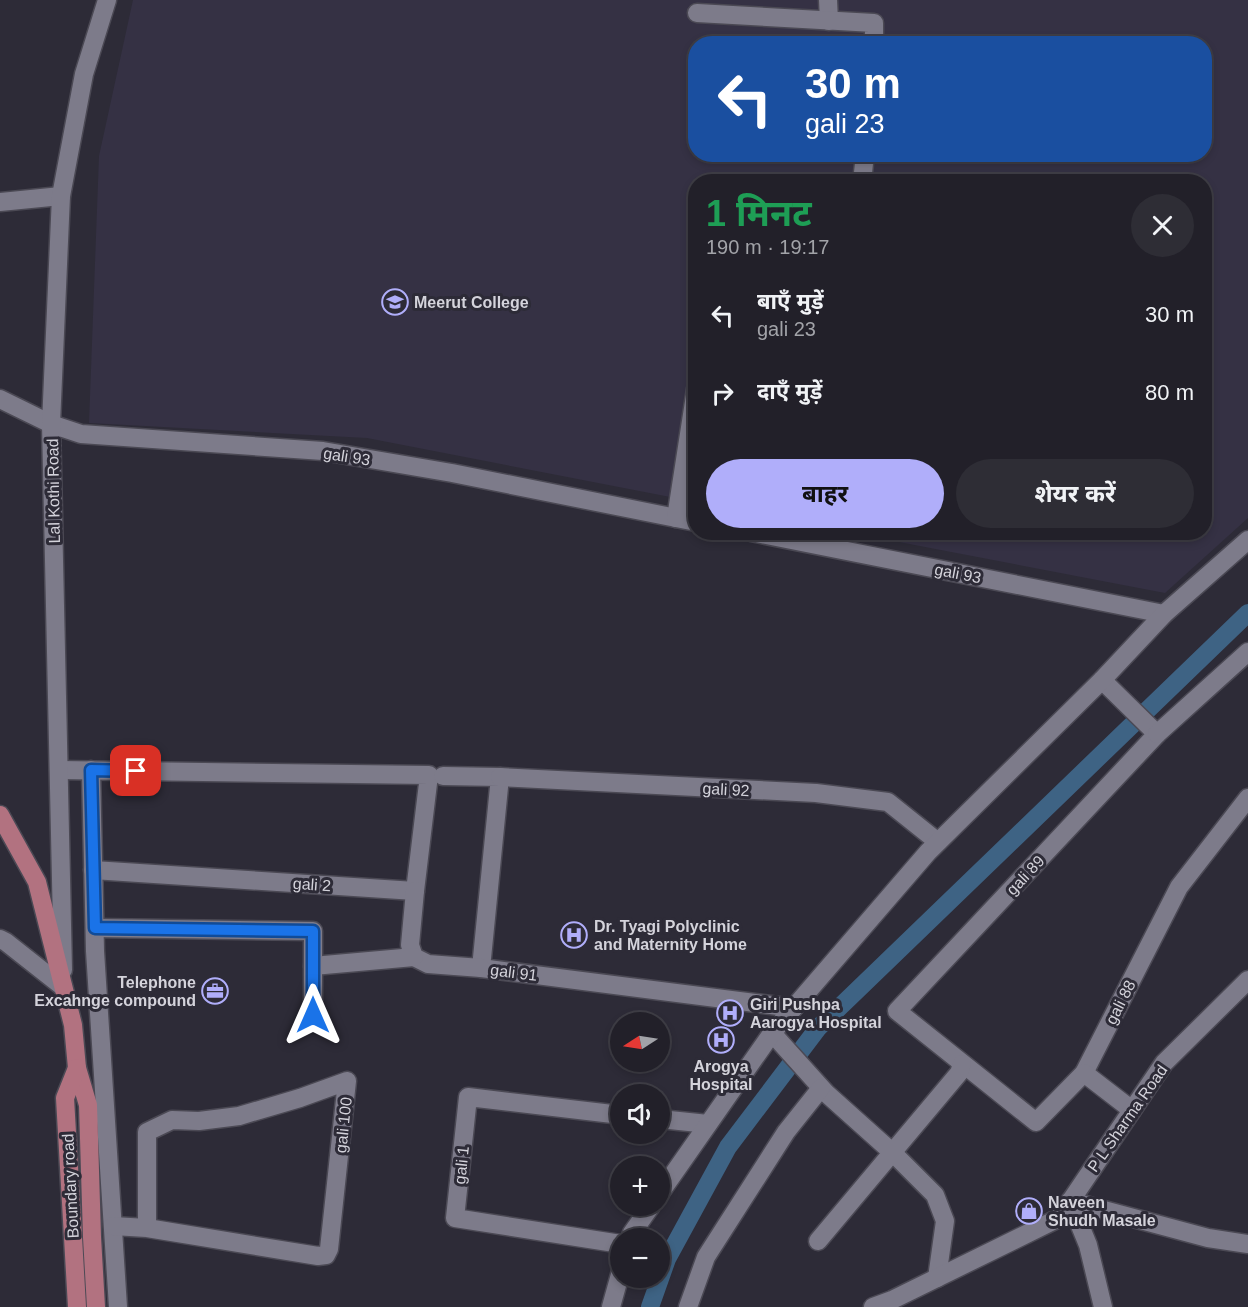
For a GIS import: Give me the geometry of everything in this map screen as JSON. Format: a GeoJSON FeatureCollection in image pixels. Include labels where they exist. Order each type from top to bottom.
{"type":"FeatureCollection","features":[{"type":"Feature","properties":{"kind":"main road","name":"Boundary road"},"geometry":{"type":"LineString","coordinates":[[0,815],[36,882],[73,1025],[77,1068],[88,1106],[96,1307]]}},
{"type":"Feature","properties":{"kind":"main road","name":"Boundary road"},"geometry":{"type":"LineString","coordinates":[[76,1307],[65,1098],[77,1068]]}},
{"type":"Feature","properties":{"kind":"street","name":"Lal Kothi Road"},"geometry":{"type":"LineString","coordinates":[[63,987],[51,424],[61,196],[84,74],[106,0]]}},
{"type":"Feature","properties":{"kind":"street"},"geometry":{"type":"LineString","coordinates":[[828,0],[829,21]]}},
{"type":"Feature","properties":{"kind":"street"},"geometry":{"type":"LineString","coordinates":[[697,13],[874,23],[874,36]]}},
{"type":"Feature","properties":{"kind":"street"},"geometry":{"type":"LineString","coordinates":[[0,202],[61,196]]}},
{"type":"Feature","properties":{"kind":"street","name":"gali 93"},"geometry":{"type":"LineString","coordinates":[[0,399],[51,424],[81,435],[323,451],[452,473],[688,520]]}},
{"type":"Feature","properties":{"kind":"street"},"geometry":{"type":"LineString","coordinates":[[676,518],[688,441]]}},
{"type":"Feature","properties":{"kind":"street","name":"gali 93"},"geometry":{"type":"LineString","coordinates":[[791,540],[1164,614]]}},
{"type":"Feature","properties":{"kind":"street"},"geometry":{"type":"LineString","coordinates":[[670,1179],[794,1008],[938,842],[1102,680],[1164,614],[1248,540]]}},
{"type":"Feature","properties":{"kind":"street"},"geometry":{"type":"LineString","coordinates":[[1102,680],[1158,734],[1248,652]]}},
{"type":"Feature","properties":{"kind":"street","name":"gali 89"},"geometry":{"type":"LineString","coordinates":[[962,1064],[897,1011],[1158,734]]}},
{"type":"Feature","properties":{"kind":"street"},"geometry":{"type":"LineString","coordinates":[[58,770],[500,777]]}},
{"type":"Feature","properties":{"kind":"street"},"geometry":{"type":"LineString","coordinates":[[91,770],[95,928],[118,1307]]}},
{"type":"Feature","properties":{"kind":"street"},"geometry":{"type":"LineString","coordinates":[[421,961],[410,945],[415,891],[436,776]]}},
{"type":"Feature","properties":{"kind":"street","name":"gali 92"},"geometry":{"type":"LineString","coordinates":[[500,777],[816,793],[888,802],[938,842]]}},
{"type":"Feature","properties":{"kind":"street","name":"gali 91"},"geometry":{"type":"LineString","coordinates":[[500,777],[481,968],[794,1008]]}},
{"type":"Feature","properties":{"kind":"street","name":"gali 88"},"geometry":{"type":"LineString","coordinates":[[962,1064],[1036,1122],[1084,1073],[1179,886],[1248,798]]}},
{"type":"Feature","properties":{"kind":"street","name":"gali 2"},"geometry":{"type":"LineString","coordinates":[[93,870],[415,891]]}},
{"type":"Feature","properties":{"kind":"street"},"geometry":{"type":"LineString","coordinates":[[95,928],[313,931],[313,1015]]}},
{"type":"Feature","properties":{"kind":"street"},"geometry":{"type":"LineString","coordinates":[[0,939],[63,987]]}},
{"type":"Feature","properties":{"kind":"street"},"geometry":{"type":"LineString","coordinates":[[313,966],[421,961],[481,968]]}},
{"type":"Feature","properties":{"kind":"street","name":"P L Sharma Road"},"geometry":{"type":"LineString","coordinates":[[873,1307],[891,1304],[937,1278],[1059,1218],[1164,1063],[1248,980]]}},
{"type":"Feature","properties":{"kind":"street"},"geometry":{"type":"LineString","coordinates":[[774,1035],[821,1088],[892,1152],[935,1195],[945,1221],[937,1278]]}},
{"type":"Feature","properties":{"kind":"street"},"geometry":{"type":"LineString","coordinates":[[818,1241],[959,1073],[962,1064]]}},
{"type":"Feature","properties":{"kind":"street"},"geometry":{"type":"LineString","coordinates":[[1084,1073],[1132,1110]]}},
{"type":"Feature","properties":{"kind":"street","name":"gali 100"},"geometry":{"type":"LineString","coordinates":[[113,1226],[147,1228],[318,1256],[326,1255],[329,1249],[347,1081],[239,1116],[199,1121],[172,1120],[147,1132],[147,1228]]}},
{"type":"Feature","properties":{"kind":"street"},"geometry":{"type":"LineString","coordinates":[[688,1307],[706,1257],[786,1132],[821,1088]]}},
{"type":"Feature","properties":{"kind":"street","name":"gali 1"},"geometry":{"type":"LineString","coordinates":[[610,1113],[468,1098],[455,1218],[610,1242]]}},
{"type":"Feature","properties":{"kind":"street"},"geometry":{"type":"LineString","coordinates":[[670,1120],[708,1124]]}},
{"type":"Feature","properties":{"kind":"street"},"geometry":{"type":"LineString","coordinates":[[1070,1201],[1208,1238],[1248,1244]]}},
{"type":"Feature","properties":{"kind":"street"},"geometry":{"type":"LineString","coordinates":[[1070,1201],[1088,1245],[1103,1307]]}},
{"type":"Feature","properties":{"kind":"street"},"geometry":{"type":"LineString","coordinates":[[611,1307],[616,1288]]}},
{"type":"Feature","properties":{"kind":"shaded area","name":"Meerut College"},"geometry":{"type":"Polygon","coordinates":[[[133,0],[1248,0],[1248,518],[1165,593],[889,540],[1212,540],[1212,174],[688,174],[688,500],[367,438],[89,423],[99,156],[133,0]]]}},
{"type":"Feature","properties":{"kind":"waterway"},"geometry":{"type":"LineString","coordinates":[[650,1307],[667,1259],[728,1147],[818,1028],[1248,613]]}},
{"type":"Feature","properties":{"kind":"place","name":"Meerut College"},"geometry":{"type":"Point","coordinates":[395,302]}},
{"type":"Feature","properties":{"kind":"place","name":"Dr. Tyagi Polyclinic and Maternity Home"},"geometry":{"type":"Point","coordinates":[574,935]}},
{"type":"Feature","properties":{"kind":"place","name":"Telephone Excahnge compound"},"geometry":{"type":"Point","coordinates":[215,991]}},
{"type":"Feature","properties":{"kind":"place","name":"Giri Pushpa Aarogya Hospital"},"geometry":{"type":"Point","coordinates":[730,1013]}},
{"type":"Feature","properties":{"kind":"place","name":"Arogya Hospital"},"geometry":{"type":"Point","coordinates":[721,1040]}},
{"type":"Feature","properties":{"kind":"place","name":"Naveen Shudh Masale"},"geometry":{"type":"Point","coordinates":[1029,1211]}},
{"type":"Feature","properties":{"kind":"route"},"geometry":{"type":"LineString","coordinates":[[136,771],[91,770],[95,928],[313,931],[313,1015]]}}]}
